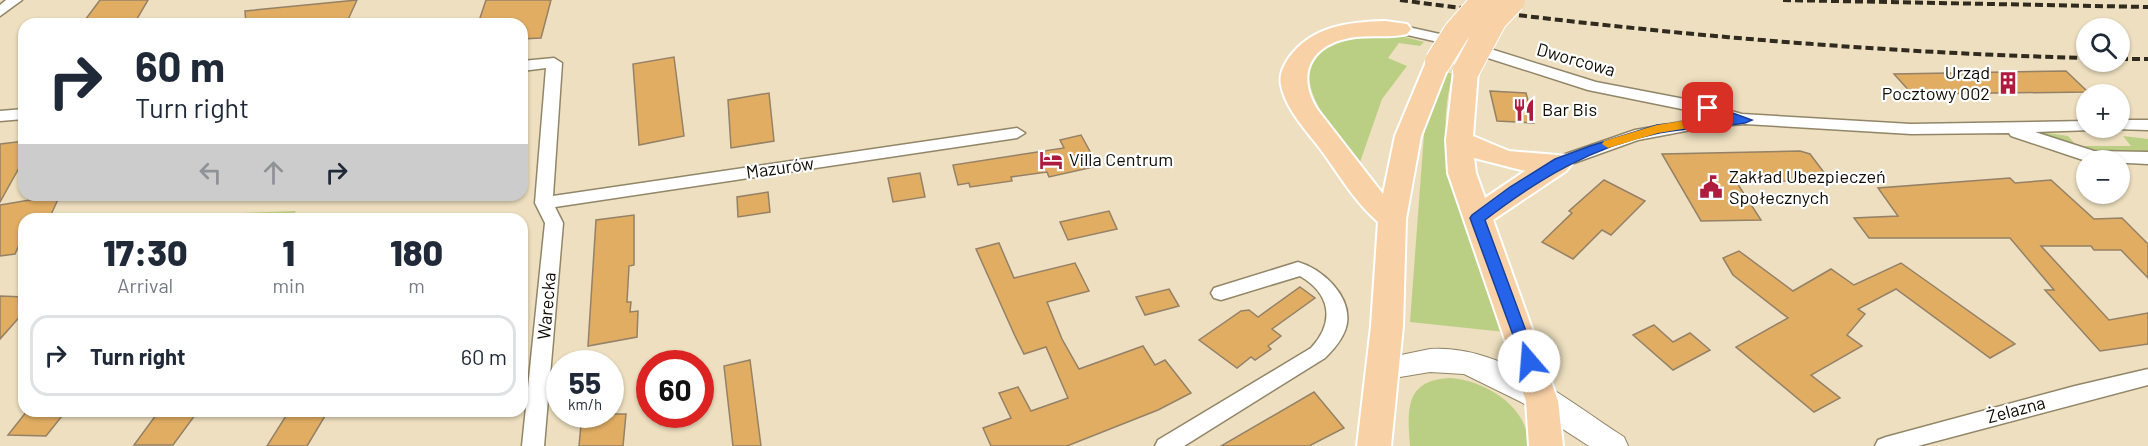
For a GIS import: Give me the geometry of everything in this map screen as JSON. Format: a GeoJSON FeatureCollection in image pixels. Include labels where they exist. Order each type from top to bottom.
{"type":"FeatureCollection","features":[{"type":"Feature","properties":{"kind":"main road"},"geometry":{"type":"LineString","coordinates":[[1377,443],[1388,313],[1392,219],[1408,136],[1438,62],[1456,33],[1485,0]]}},
{"type":"Feature","properties":{"kind":"main road"},"geometry":{"type":"LineString","coordinates":[[1512,0],[1494,19],[1466,71],[1459,140],[1462,173],[1523,341],[1542,402],[1546,446]]}},
{"type":"Feature","properties":{"kind":"main road"},"geometry":{"type":"LineString","coordinates":[[1392,219],[1376,206],[1309,114],[1297,94],[1293,78],[1300,58],[1319,41],[1338,33],[1359,29],[1399,29]]}},
{"type":"Feature","properties":{"kind":"main road"},"geometry":{"type":"LineString","coordinates":[[1459,140],[1498,159],[1529,165],[1560,162]]}},
{"type":"Feature","properties":{"kind":"main road"},"geometry":{"type":"LineString","coordinates":[[1477,218],[1515,190],[1560,162]]}},
{"type":"Feature","properties":{"kind":"main road"},"geometry":{"type":"LineString","coordinates":[[1382,369],[1431,360],[1470,363],[1495,374],[1613,446]]}},
{"type":"Feature","properties":{"kind":"street"},"geometry":{"type":"LineString","coordinates":[[0,12],[15,0]]}},
{"type":"Feature","properties":{"kind":"street","name":"Dworcowa"},"geometry":{"type":"LineString","coordinates":[[1399,29],[1430,34],[1576,82],[1630,95],[1708,108],[1745,120]]}},
{"type":"Feature","properties":{"kind":"street"},"geometry":{"type":"LineString","coordinates":[[528,65],[554,63],[544,203]]}},
{"type":"Feature","properties":{"kind":"street"},"geometry":{"type":"LineString","coordinates":[[0,116],[18,114]]}},
{"type":"Feature","properties":{"kind":"street","name":"Dworcowa"},"geometry":{"type":"LineString","coordinates":[[1560,162],[1657,129],[1745,120],[1911,129],[2076,126]]}},
{"type":"Feature","properties":{"kind":"street"},"geometry":{"type":"LineString","coordinates":[[2130,126],[2148,125]]}},
{"type":"Feature","properties":{"kind":"street","name":"Dworcowa"},"geometry":{"type":"LineString","coordinates":[[2007,128],[2093,157],[2148,158]]}},
{"type":"Feature","properties":{"kind":"street","name":"Mazurów"},"geometry":{"type":"LineString","coordinates":[[544,203],[1017,133]]}},
{"type":"Feature","properties":{"kind":"street","name":"Warecka"},"geometry":{"type":"LineString","coordinates":[[533,446],[554,223],[544,203]]}},
{"type":"Feature","properties":{"kind":"street"},"geometry":{"type":"LineString","coordinates":[[1166,446],[1318,353],[1331,341],[1338,322],[1333,299],[1311,272],[1298,269],[1221,293]]}},
{"type":"Feature","properties":{"kind":"street","name":"Żelazna"},"geometry":{"type":"LineString","coordinates":[[1886,446],[2074,394],[2148,377]]}},
{"type":"Feature","properties":{"kind":"green space"},"geometry":{"type":"Polygon","coordinates":[[[1372,35],[1397,35],[1424,42],[1420,46],[1399,43],[1388,58],[1407,66],[1382,99],[1359,165],[1317,104],[1310,86],[1310,69],[1319,54],[1339,43],[1372,35]]]}},
{"type":"Feature","properties":{"kind":"green space"},"geometry":{"type":"Polygon","coordinates":[[[1445,72],[1453,74],[1447,107],[1446,140],[1450,173],[1469,238],[1505,332],[1410,322],[1424,134],[1428,116],[1445,72]]]}},
{"type":"Feature","properties":{"kind":"green space"},"geometry":{"type":"Polygon","coordinates":[[[2033,131],[2068,136],[2077,146],[2131,146],[2125,138],[2148,139],[2148,151],[2084,150],[2033,131]]]}},
{"type":"Feature","properties":{"kind":"green space"},"geometry":{"type":"Polygon","coordinates":[[[296,211],[295,213],[240,213],[296,211]]]}},
{"type":"Feature","properties":{"kind":"green space"},"geometry":{"type":"Polygon","coordinates":[[[1450,378],[1477,384],[1502,398],[1521,419],[1527,432],[1528,446],[1410,446],[1409,409],[1412,399],[1424,384],[1450,378]]]}},
{"type":"Feature","properties":{"kind":"building"},"geometry":{"type":"Polygon","coordinates":[[[100,0],[148,0],[138,18],[86,18],[100,0]]]}},
{"type":"Feature","properties":{"kind":"building"},"geometry":{"type":"Polygon","coordinates":[[[357,0],[349,18],[246,18],[245,11],[357,0]]]}},
{"type":"Feature","properties":{"kind":"building"},"geometry":{"type":"Polygon","coordinates":[[[486,0],[551,0],[541,38],[528,39],[528,18],[480,18],[486,0]]]}},
{"type":"Feature","properties":{"kind":"building"},"geometry":{"type":"Polygon","coordinates":[[[674,57],[684,136],[639,145],[633,64],[674,57]]]}},
{"type":"Feature","properties":{"kind":"building","name":"Urząd Pocztowy 002"},"geometry":{"type":"Polygon","coordinates":[[[2066,71],[2080,84],[2076,84],[2076,92],[1912,94],[1894,74],[2066,71]]]}},
{"type":"Feature","properties":{"kind":"building"},"geometry":{"type":"Polygon","coordinates":[[[1490,91],[1526,93],[1534,123],[1497,121],[1490,91]]]}},
{"type":"Feature","properties":{"kind":"building"},"geometry":{"type":"Polygon","coordinates":[[[769,93],[774,141],[731,148],[728,100],[769,93]]]}},
{"type":"Feature","properties":{"kind":"building"},"geometry":{"type":"Polygon","coordinates":[[[1081,135],[1098,166],[1049,177],[1047,172],[1011,177],[1012,181],[970,187],[969,183],[958,185],[953,165],[1064,148],[1060,140],[1081,135]]]}},
{"type":"Feature","properties":{"kind":"building"},"geometry":{"type":"Polygon","coordinates":[[[18,142],[18,170],[0,202],[0,144],[18,142]]]}},
{"type":"Feature","properties":{"kind":"building"},"geometry":{"type":"Polygon","coordinates":[[[1800,151],[1810,154],[1829,179],[1737,183],[1761,220],[1701,221],[1662,154],[1800,151]]]}},
{"type":"Feature","properties":{"kind":"building"},"geometry":{"type":"Polygon","coordinates":[[[920,173],[925,197],[893,202],[888,178],[920,173]]]}},
{"type":"Feature","properties":{"kind":"building"},"geometry":{"type":"Polygon","coordinates":[[[2010,178],[2015,183],[2051,180],[2094,219],[2122,218],[2148,244],[2148,278],[2121,250],[2094,250],[2091,246],[2041,246],[2109,320],[2148,313],[2148,344],[2100,351],[2045,290],[2054,290],[2010,238],[1869,238],[1854,218],[1898,216],[1878,188],[2010,178]]]}},
{"type":"Feature","properties":{"kind":"building"},"geometry":{"type":"Polygon","coordinates":[[[1604,180],[1645,201],[1611,235],[1602,230],[1573,259],[1542,242],[1572,213],[1569,211],[1604,180]]]}},
{"type":"Feature","properties":{"kind":"building"},"geometry":{"type":"Polygon","coordinates":[[[768,192],[770,212],[738,217],[737,197],[768,192]]]}},
{"type":"Feature","properties":{"kind":"building"},"geometry":{"type":"Polygon","coordinates":[[[24,201],[57,201],[52,213],[18,213],[18,247],[15,254],[0,256],[0,205],[24,201]]]}},
{"type":"Feature","properties":{"kind":"building"},"geometry":{"type":"Polygon","coordinates":[[[1109,211],[1117,229],[1068,240],[1060,222],[1109,211]]]}},
{"type":"Feature","properties":{"kind":"building"},"geometry":{"type":"Polygon","coordinates":[[[634,215],[634,265],[629,266],[627,302],[631,302],[630,312],[638,311],[637,337],[588,346],[596,220],[634,215]]]}},
{"type":"Feature","properties":{"kind":"building"},"geometry":{"type":"Polygon","coordinates":[[[999,243],[1014,278],[1075,263],[1089,291],[1047,302],[1062,339],[1079,369],[1143,346],[1155,365],[1165,360],[1191,393],[1158,410],[1067,446],[991,446],[983,428],[1011,418],[999,393],[1018,387],[1031,411],[1068,398],[1046,347],[1024,354],[976,249],[999,243]]]}},
{"type":"Feature","properties":{"kind":"building"},"geometry":{"type":"Polygon","coordinates":[[[1739,251],[1793,291],[1831,269],[1854,285],[1901,263],[2015,344],[1990,358],[1896,289],[1858,309],[1865,314],[1847,335],[1862,346],[1811,375],[1840,398],[1814,412],[1736,347],[1788,318],[1733,275],[1723,258],[1739,251]]]}},
{"type":"Feature","properties":{"kind":"building"},"geometry":{"type":"Polygon","coordinates":[[[1300,287],[1315,298],[1272,329],[1281,336],[1268,346],[1271,349],[1255,360],[1251,357],[1237,368],[1199,340],[1241,311],[1249,310],[1258,317],[1300,287]]]}},
{"type":"Feature","properties":{"kind":"building"},"geometry":{"type":"Polygon","coordinates":[[[1169,289],[1179,306],[1145,315],[1136,297],[1169,289]]]}},
{"type":"Feature","properties":{"kind":"building"},"geometry":{"type":"Polygon","coordinates":[[[0,296],[18,297],[18,319],[0,339],[0,296]]]}},
{"type":"Feature","properties":{"kind":"building"},"geometry":{"type":"Polygon","coordinates":[[[1654,325],[1673,342],[1690,333],[1710,350],[1673,370],[1633,335],[1654,325]]]}},
{"type":"Feature","properties":{"kind":"building"},"geometry":{"type":"Polygon","coordinates":[[[750,360],[761,446],[733,446],[724,366],[750,360]]]}},
{"type":"Feature","properties":{"kind":"building"},"geometry":{"type":"Polygon","coordinates":[[[1314,392],[1344,428],[1309,446],[1221,446],[1314,392]]]}},
{"type":"Feature","properties":{"kind":"building"},"geometry":{"type":"Polygon","coordinates":[[[624,414],[626,414],[623,446],[579,446],[581,428],[624,428],[624,414]]]}},
{"type":"Feature","properties":{"kind":"building"},"geometry":{"type":"Polygon","coordinates":[[[22,417],[61,417],[46,436],[8,435],[22,417]]]}},
{"type":"Feature","properties":{"kind":"building"},"geometry":{"type":"Polygon","coordinates":[[[155,417],[194,417],[173,445],[134,445],[155,417]]]}},
{"type":"Feature","properties":{"kind":"building"},"geometry":{"type":"Polygon","coordinates":[[[285,417],[324,417],[307,446],[267,446],[285,417]]]}},
{"type":"Feature","properties":{"kind":"railway"},"geometry":{"type":"LineString","coordinates":[[1400,0],[1571,21],[1742,38],[1914,51],[2076,58]]}},
{"type":"Feature","properties":{"kind":"railway"},"geometry":{"type":"LineString","coordinates":[[1783,0],[2148,7]]}},
{"type":"Feature","properties":{"kind":"railway"},"geometry":{"type":"LineString","coordinates":[[2130,59],[2148,59]]}},
{"type":"Feature","properties":{"kind":"slow traffic"},"geometry":{"type":"LineString","coordinates":[[1608,144],[1657,129],[1702,122]]}},
{"type":"Feature","properties":{"kind":"place","name":"Urząd Pocztowy 002"},"geometry":{"type":"Point","coordinates":[2008,83]}},
{"type":"Feature","properties":{"kind":"place","name":"Bar Bis"},"geometry":{"type":"Point","coordinates":[1524,110]}},
{"type":"Feature","properties":{"kind":"place","name":"Villa Centrum"},"geometry":{"type":"Point","coordinates":[1051,160]}},
{"type":"Feature","properties":{"kind":"place","name":"Zakład Ubezpieczeń Społecznych"},"geometry":{"type":"Point","coordinates":[1711,187]}},
{"type":"Feature","properties":{"kind":"route"},"geometry":{"type":"LineString","coordinates":[[1529,361],[1477,218],[1515,190],[1560,162],[1594,149],[1657,129],[1707,122],[1745,120],[1708,108]]}}]}
